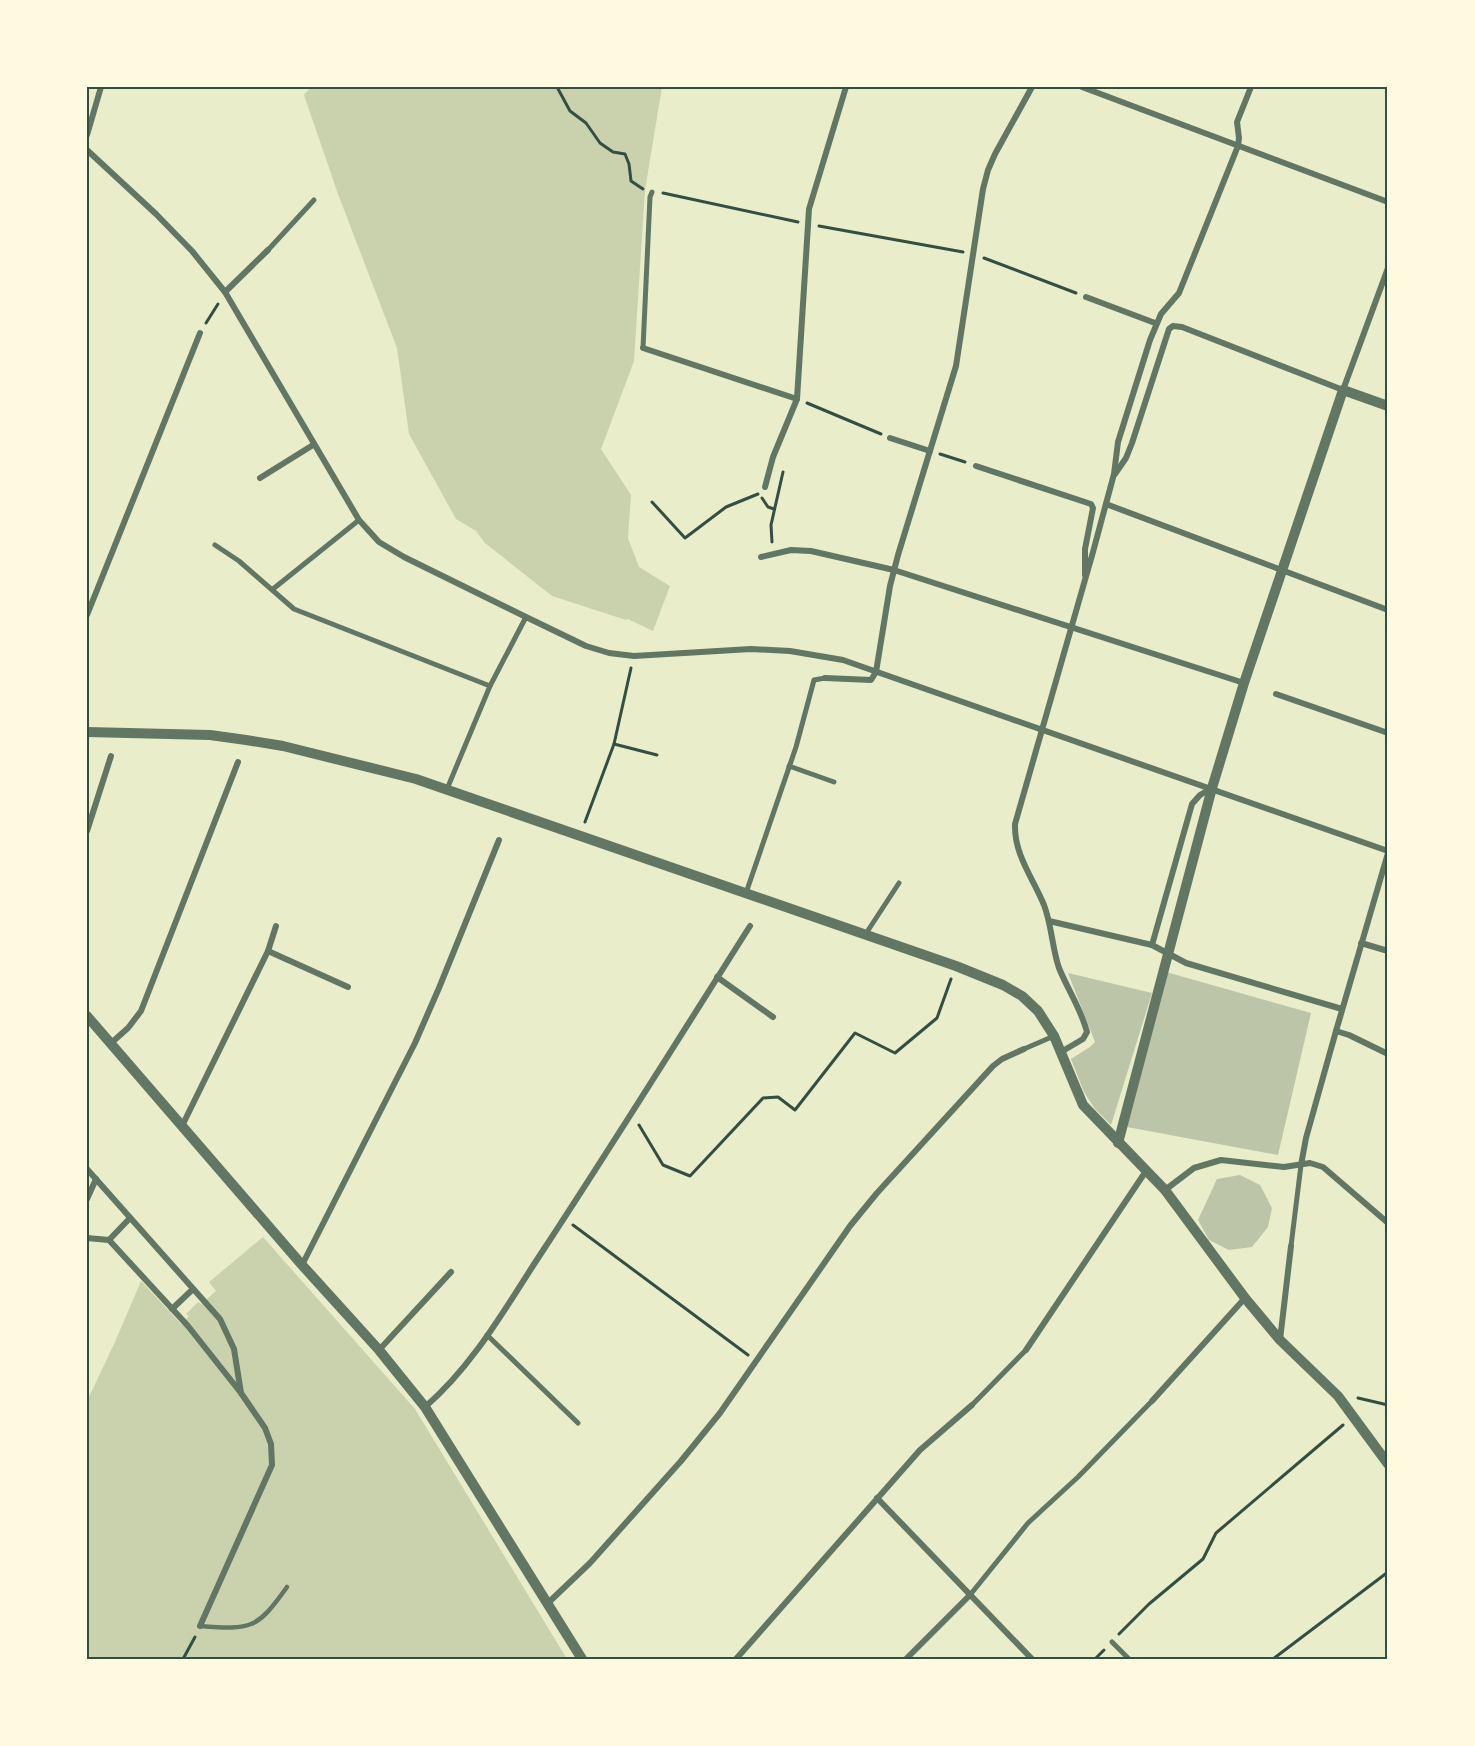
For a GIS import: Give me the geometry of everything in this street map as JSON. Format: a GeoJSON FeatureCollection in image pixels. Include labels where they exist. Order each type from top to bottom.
{"type":"FeatureCollection","features":[{"type":"Feature","properties":{"kind":"street"},"geometry":{"type":"LineString","coordinates":[[87,135],[101,87]]}},
{"type":"Feature","properties":{"kind":"street"},"geometry":{"type":"LineString","coordinates":[[765,487],[797,399],[809,209],[846,87]]}},
{"type":"Feature","properties":{"kind":"street"},"geometry":{"type":"LineString","coordinates":[[746,893],[789,766],[814,680],[825,678],[870,680],[876,672],[894,570],[956,366],[983,189],[988,170],[999,145],[1032,87]]}},
{"type":"Feature","properties":{"kind":"street"},"geometry":{"type":"LineString","coordinates":[[1082,87],[1388,202]]}},
{"type":"Feature","properties":{"kind":"street"},"geometry":{"type":"LineString","coordinates":[[1061,1052],[1083,1039],[1087,1032],[1059,968],[1049,921],[1040,896],[1023,864],[1015,833],[1017,814],[1086,578],[1114,474],[1118,442],[1155,323],[1179,293],[1238,146],[1237,122],[1251,87]]}},
{"type":"Feature","properties":{"kind":"street"},"geometry":{"type":"LineString","coordinates":[[87,150],[163,221],[192,251],[225,292],[359,520],[379,542],[404,557],[586,646],[609,653],[634,656],[751,649],[790,651],[843,660],[1041,731],[1212,788],[1388,852],[1306,1137],[1280,1340]]}},
{"type":"Feature","properties":{"kind":"street"},"geometry":{"type":"LineString","coordinates":[[652,192],[643,348],[797,399]]}},
{"type":"Feature","properties":{"kind":"street"},"geometry":{"type":"LineString","coordinates":[[225,292],[314,200]]}},
{"type":"Feature","properties":{"kind":"street"},"geometry":{"type":"LineString","coordinates":[[1118,1143],[1212,788],[1244,683],[1343,390],[1388,268]]}},
{"type":"Feature","properties":{"kind":"street"},"geometry":{"type":"LineString","coordinates":[[1086,297],[1155,323]]}},
{"type":"Feature","properties":{"kind":"street"},"geometry":{"type":"LineString","coordinates":[[1114,474],[1126,458],[1132,443],[1167,333],[1173,326],[1182,327],[1388,406]]}},
{"type":"Feature","properties":{"kind":"street"},"geometry":{"type":"LineString","coordinates":[[87,615],[200,333]]}},
{"type":"Feature","properties":{"kind":"street"},"geometry":{"type":"LineString","coordinates":[[890,438],[930,451]]}},
{"type":"Feature","properties":{"kind":"street"},"geometry":{"type":"LineString","coordinates":[[260,478],[313,445]]}},
{"type":"Feature","properties":{"kind":"street"},"geometry":{"type":"LineString","coordinates":[[976,466],[1091,504],[1093,508],[1084,564],[1086,578]]}},
{"type":"Feature","properties":{"kind":"street"},"geometry":{"type":"LineString","coordinates":[[1106,504],[1388,610]]}},
{"type":"Feature","properties":{"kind":"street"},"geometry":{"type":"LineString","coordinates":[[273,589],[359,520]]}},
{"type":"Feature","properties":{"kind":"street"},"geometry":{"type":"LineString","coordinates":[[215,545],[240,561],[294,609],[490,686]]}},
{"type":"Feature","properties":{"kind":"street"},"geometry":{"type":"LineString","coordinates":[[761,557],[793,550],[811,551],[894,570],[1244,683]]}},
{"type":"Feature","properties":{"kind":"street"},"geometry":{"type":"LineString","coordinates":[[447,789],[490,686],[526,617]]}},
{"type":"Feature","properties":{"kind":"street"},"geometry":{"type":"LineString","coordinates":[[1276,694],[1388,733]]}},
{"type":"Feature","properties":{"kind":"street"},"geometry":{"type":"LineString","coordinates":[[87,732],[210,735],[246,740],[283,746],[416,779],[866,934],[1003,985],[1022,996],[1038,1011],[1054,1036],[1076,1094],[1083,1105],[1165,1190],[1245,1298],[1280,1340],[1338,1396],[1388,1464]]}},
{"type":"Feature","properties":{"kind":"street"},"geometry":{"type":"LineString","coordinates":[[87,831],[111,756]]}},
{"type":"Feature","properties":{"kind":"street"},"geometry":{"type":"LineString","coordinates":[[111,1044],[128,1028],[141,1011],[237,762]]}},
{"type":"Feature","properties":{"kind":"street"},"geometry":{"type":"LineString","coordinates":[[789,766],[834,782]]}},
{"type":"Feature","properties":{"kind":"street"},"geometry":{"type":"LineString","coordinates":[[1152,945],[1192,804],[1200,795],[1212,788]]}},
{"type":"Feature","properties":{"kind":"street"},"geometry":{"type":"LineString","coordinates":[[302,1265],[415,1042],[499,840]]}},
{"type":"Feature","properties":{"kind":"street"},"geometry":{"type":"LineString","coordinates":[[866,934],[899,883]]}},
{"type":"Feature","properties":{"kind":"street"},"geometry":{"type":"LineString","coordinates":[[1049,921],[1152,945],[1186,963],[1342,1009]]}},
{"type":"Feature","properties":{"kind":"street"},"geometry":{"type":"LineString","coordinates":[[182,1126],[268,951],[276,926]]}},
{"type":"Feature","properties":{"kind":"street"},"geometry":{"type":"LineString","coordinates":[[425,1407],[444,1391],[487,1335],[632,1113],[750,926]]}},
{"type":"Feature","properties":{"kind":"street"},"geometry":{"type":"LineString","coordinates":[[1361,943],[1388,951]]}},
{"type":"Feature","properties":{"kind":"street"},"geometry":{"type":"LineString","coordinates":[[268,951],[348,987]]}},
{"type":"Feature","properties":{"kind":"street"},"geometry":{"type":"LineString","coordinates":[[717,977],[773,1017]]}},
{"type":"Feature","properties":{"kind":"street"},"geometry":{"type":"LineString","coordinates":[[87,1016],[302,1265],[379,1350],[425,1407],[582,1659]]}},
{"type":"Feature","properties":{"kind":"street"},"geometry":{"type":"LineString","coordinates":[[1336,1031],[1388,1054]]}},
{"type":"Feature","properties":{"kind":"street"},"geometry":{"type":"LineString","coordinates":[[548,1603],[590,1563],[681,1461],[720,1413],[850,1226],[877,1192],[993,1066],[1002,1059],[1054,1036]]}},
{"type":"Feature","properties":{"kind":"street"},"geometry":{"type":"LineString","coordinates":[[1165,1190],[1194,1168],[1221,1160],[1284,1167],[1310,1163],[1323,1167],[1388,1223]]}},
{"type":"Feature","properties":{"kind":"street"},"geometry":{"type":"LineString","coordinates":[[87,1169],[220,1319],[234,1349],[241,1393]]}},
{"type":"Feature","properties":{"kind":"street"},"geometry":{"type":"LineString","coordinates":[[736,1659],[920,1450],[972,1405],[1026,1350],[1146,1171]]}},
{"type":"Feature","properties":{"kind":"street"},"geometry":{"type":"LineString","coordinates":[[87,1199],[96,1179]]}},
{"type":"Feature","properties":{"kind":"street"},"geometry":{"type":"LineString","coordinates":[[109,1240],[130,1218]]}},
{"type":"Feature","properties":{"kind":"street"},"geometry":{"type":"LineString","coordinates":[[87,1238],[109,1240],[188,1326],[241,1393],[265,1428],[271,1444],[272,1465],[200,1626]]}},
{"type":"Feature","properties":{"kind":"street"},"geometry":{"type":"LineString","coordinates":[[379,1350],[451,1272]]}},
{"type":"Feature","properties":{"kind":"street"},"geometry":{"type":"LineString","coordinates":[[172,1309],[193,1289]]}},
{"type":"Feature","properties":{"kind":"street"},"geometry":{"type":"LineString","coordinates":[[906,1659],[970,1595],[1028,1523],[1152,1401],[1245,1298]]}},
{"type":"Feature","properties":{"kind":"street"},"geometry":{"type":"LineString","coordinates":[[487,1335],[578,1423]]}},
{"type":"Feature","properties":{"kind":"street"},"geometry":{"type":"LineString","coordinates":[[877,1498],[1032,1659]]}},
{"type":"Feature","properties":{"kind":"street"},"geometry":{"type":"LineString","coordinates":[[1112,1642],[1129,1659]]}},
{"type":"Feature","properties":{"kind":"lane"},"geometry":{"type":"LineString","coordinates":[[200,1626],[233,1629],[259,1622],[287,1587]]}},
{"type":"Feature","properties":{"kind":"path"},"geometry":{"type":"LineString","coordinates":[[557,87],[570,111],[586,123],[600,143],[613,152],[625,154],[632,183],[652,192]]}},
{"type":"Feature","properties":{"kind":"path"},"geometry":{"type":"LineString","coordinates":[[973,254],[1086,297]]}},
{"type":"Feature","properties":{"kind":"path"},"geometry":{"type":"LineString","coordinates":[[200,333],[225,292]]}},
{"type":"Feature","properties":{"kind":"path"},"geometry":{"type":"LineString","coordinates":[[797,399],[890,438]]}},
{"type":"Feature","properties":{"kind":"path"},"geometry":{"type":"LineString","coordinates":[[930,451],[976,466]]}},
{"type":"Feature","properties":{"kind":"path"},"geometry":{"type":"LineString","coordinates":[[783,469],[771,525],[772,543],[793,550]]}},
{"type":"Feature","properties":{"kind":"path"},"geometry":{"type":"LineString","coordinates":[[652,502],[685,538],[726,507],[759,494],[765,487]]}},
{"type":"Feature","properties":{"kind":"path"},"geometry":{"type":"LineString","coordinates":[[759,494],[768,507],[774,510]]}},
{"type":"Feature","properties":{"kind":"path"},"geometry":{"type":"LineString","coordinates":[[580,835],[614,744],[634,656]]}},
{"type":"Feature","properties":{"kind":"path"},"geometry":{"type":"LineString","coordinates":[[614,744],[657,755]]}},
{"type":"Feature","properties":{"kind":"path"},"geometry":{"type":"LineString","coordinates":[[632,1113],[663,1165],[690,1176],[763,1098],[778,1097],[795,1110],[855,1033],[895,1053],[937,1018],[956,966]]}},
{"type":"Feature","properties":{"kind":"path"},"geometry":{"type":"LineString","coordinates":[[564,1218],[756,1361]]}},
{"type":"Feature","properties":{"kind":"path"},"geometry":{"type":"LineString","coordinates":[[1338,1396],[1388,1405]]}},
{"type":"Feature","properties":{"kind":"path"},"geometry":{"type":"LineString","coordinates":[[1095,1659],[1149,1604],[1203,1559],[1216,1533],[1354,1416]]}},
{"type":"Feature","properties":{"kind":"path"},"geometry":{"type":"LineString","coordinates":[[1274,1659],[1388,1572]]}},
{"type":"Feature","properties":{"kind":"path"},"geometry":{"type":"LineString","coordinates":[[183,1659],[200,1626]]}},
{"type":"Feature","properties":{"kind":"green space"},"geometry":{"type":"Polygon","coordinates":[[[311,87],[662,87],[645,190],[634,361],[601,449],[631,495],[628,538],[639,567],[670,586],[653,631],[628,619],[552,596],[485,543],[476,531],[456,519],[409,434],[397,348],[338,194],[304,95],[311,87]]]}},
{"type":"Feature","properties":{"kind":"green space"},"geometry":{"type":"Polygon","coordinates":[[[263,1237],[415,1409],[567,1659],[87,1659],[87,1401],[141,1281],[181,1324],[189,1316],[186,1314],[198,1302],[201,1304],[216,1291],[209,1282],[263,1237]]]}},
{"type":"Feature","properties":{"kind":"building"},"geometry":{"type":"Polygon","coordinates":[[[1166,972],[1311,1013],[1278,1155],[1127,1127],[1166,972]]]}},
{"type":"Feature","properties":{"kind":"building"},"geometry":{"type":"Polygon","coordinates":[[[1068,973],[1152,993],[1111,1125],[1095,1109],[1084,1092],[1071,1059],[1095,1042],[1068,973]]]}},
{"type":"Feature","properties":{"kind":"building"},"geometry":{"type":"Polygon","coordinates":[[[1240,1175],[1260,1185],[1272,1208],[1268,1227],[1252,1247],[1229,1250],[1209,1240],[1198,1220],[1217,1179],[1240,1175]]]}}]}
